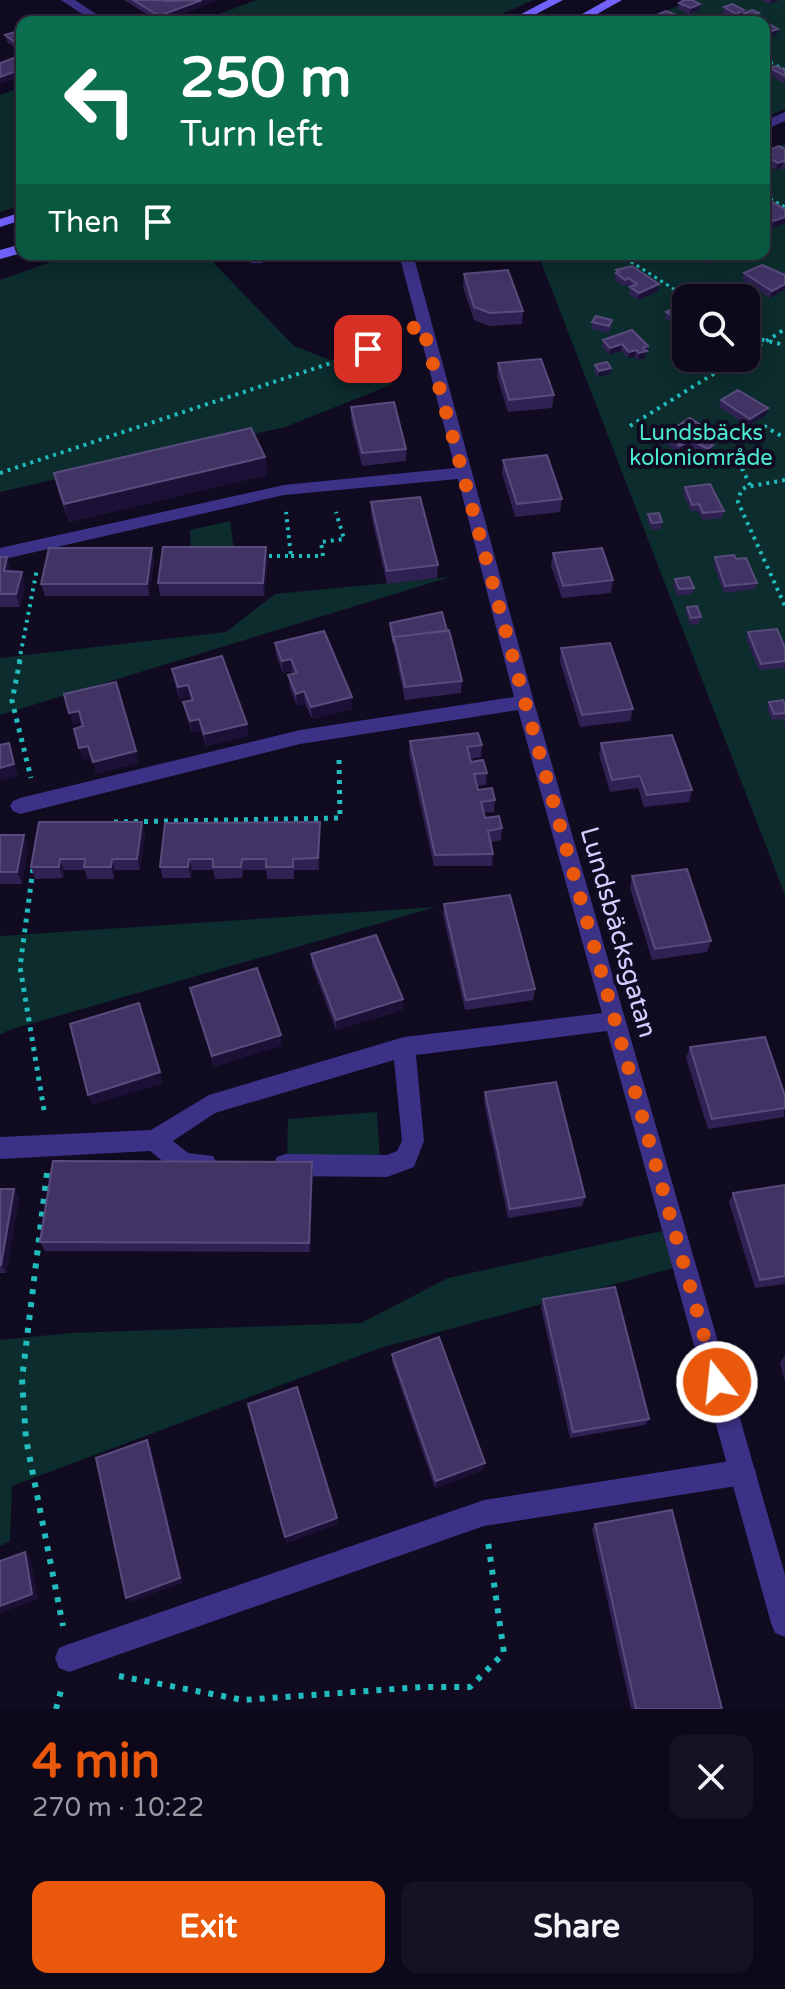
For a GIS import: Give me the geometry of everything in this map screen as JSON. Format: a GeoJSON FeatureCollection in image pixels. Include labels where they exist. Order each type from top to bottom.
{"type":"FeatureCollection","features":[{"type":"Feature","properties":{"kind":"main road"},"geometry":{"type":"LineString","coordinates":[[524,16],[557,0]]}},
{"type":"Feature","properties":{"kind":"main road"},"geometry":{"type":"LineString","coordinates":[[585,16],[616,0]]}},
{"type":"Feature","properties":{"kind":"street"},"geometry":{"type":"LineString","coordinates":[[67,0],[92,16]]}},
{"type":"Feature","properties":{"kind":"street","name":"Lundsbäcksgatan"},"geometry":{"type":"LineString","coordinates":[[407,260],[525,702],[785,1623]]}},
{"type":"Feature","properties":{"kind":"street"},"geometry":{"type":"LineString","coordinates":[[0,554],[284,490],[462,473]]}},
{"type":"Feature","properties":{"kind":"street"},"geometry":{"type":"LineString","coordinates":[[28,803],[339,730],[525,702]]}},
{"type":"Feature","properties":{"kind":"street"},"geometry":{"type":"LineString","coordinates":[[0,1148],[154,1140],[209,1105],[404,1047],[614,1021]]}},
{"type":"Feature","properties":{"kind":"street"},"geometry":{"type":"LineString","coordinates":[[258,1165],[387,1166],[406,1159],[413,1141],[404,1047]]}},
{"type":"Feature","properties":{"kind":"street"},"geometry":{"type":"LineString","coordinates":[[154,1140],[184,1164],[228,1165]]}},
{"type":"Feature","properties":{"kind":"street"},"geometry":{"type":"LineString","coordinates":[[69,1658],[484,1513],[743,1472]]}},
{"type":"Feature","properties":{"kind":"path"},"geometry":{"type":"LineString","coordinates":[[628,260],[672,288]]}},
{"type":"Feature","properties":{"kind":"path"},"geometry":{"type":"LineString","coordinates":[[0,473],[349,357],[422,324]]}},
{"type":"Feature","properties":{"kind":"path"},"geometry":{"type":"LineString","coordinates":[[760,345],[785,329]]}},
{"type":"Feature","properties":{"kind":"path"},"geometry":{"type":"LineString","coordinates":[[760,341],[785,345]]}},
{"type":"Feature","properties":{"kind":"path"},"geometry":{"type":"LineString","coordinates":[[630,426],[717,372]]}},
{"type":"Feature","properties":{"kind":"path"},"geometry":{"type":"LineString","coordinates":[[764,426],[785,438]]}},
{"type":"Feature","properties":{"kind":"path"},"geometry":{"type":"LineString","coordinates":[[693,456],[705,465],[739,462],[750,485]]}},
{"type":"Feature","properties":{"kind":"path"},"geometry":{"type":"LineString","coordinates":[[785,480],[750,485],[741,490],[738,502],[785,606]]}},
{"type":"Feature","properties":{"kind":"path"},"geometry":{"type":"LineString","coordinates":[[284,490],[291,556]]}},
{"type":"Feature","properties":{"kind":"path"},"geometry":{"type":"LineString","coordinates":[[246,556],[323,556],[321,542],[344,539],[338,512],[325,513]]}},
{"type":"Feature","properties":{"kind":"path"},"geometry":{"type":"LineString","coordinates":[[287,518],[300,516]]}},
{"type":"Feature","properties":{"kind":"path"},"geometry":{"type":"LineString","coordinates":[[28,803],[12,701],[42,545]]}},
{"type":"Feature","properties":{"kind":"path"},"geometry":{"type":"LineString","coordinates":[[102,822],[340,818],[339,730]]}},
{"type":"Feature","properties":{"kind":"path"},"geometry":{"type":"LineString","coordinates":[[34,863],[20,967],[50,1143],[22,1379],[26,1439],[69,1658],[129,1679],[243,1700],[422,1687],[470,1687],[504,1653],[484,1513]]}},
{"type":"Feature","properties":{"kind":"green space"},"geometry":{"type":"Polygon","coordinates":[[[257,0],[533,0],[497,16],[213,16],[257,0]]]}},
{"type":"Feature","properties":{"kind":"green space"},"geometry":{"type":"Polygon","coordinates":[[[690,0],[785,0],[785,109],[770,115],[770,16],[656,16],[690,0]]]}},
{"type":"Feature","properties":{"kind":"green space"},"geometry":{"type":"Polygon","coordinates":[[[16,89],[16,207],[0,212],[0,95],[16,89]]]}},
{"type":"Feature","properties":{"kind":"green space","name":"Lundsbäcks koloniområde"},"geometry":{"type":"Polygon","coordinates":[[[785,144],[785,895],[540,260],[770,260],[770,150],[785,144]]]}},
{"type":"Feature","properties":{"kind":"green space"},"geometry":{"type":"Polygon","coordinates":[[[56,260],[211,260],[294,346],[393,384],[285,427],[0,492],[0,280],[56,260]]]}},
{"type":"Feature","properties":{"kind":"green space"},"geometry":{"type":"Polygon","coordinates":[[[230,521],[234,550],[191,549],[190,530],[230,521]]]}},
{"type":"Feature","properties":{"kind":"green space"},"geometry":{"type":"Polygon","coordinates":[[[450,577],[0,715],[0,658],[226,632],[275,594],[450,577]]]}},
{"type":"Feature","properties":{"kind":"green space"},"geometry":{"type":"Polygon","coordinates":[[[436,907],[9,1030],[0,1035],[0,936],[436,907]]]}},
{"type":"Feature","properties":{"kind":"green space"},"geometry":{"type":"Polygon","coordinates":[[[377,1112],[380,1161],[287,1159],[288,1119],[377,1112]]]}},
{"type":"Feature","properties":{"kind":"green space"},"geometry":{"type":"Polygon","coordinates":[[[662,1231],[674,1268],[380,1348],[12,1486],[10,1541],[0,1546],[0,1340],[71,1333],[361,1323],[448,1278],[662,1231]]]}},
{"type":"Feature","properties":{"kind":"building"},"geometry":{"type":"Polygon","coordinates":[[[133,0],[164,1],[202,0],[159,16],[133,0]]]}},
{"type":"Feature","properties":{"kind":"building"},"geometry":{"type":"Polygon","coordinates":[[[684,0],[700,4],[691,8],[679,3],[684,0]]]}},
{"type":"Feature","properties":{"kind":"building"},"geometry":{"type":"Polygon","coordinates":[[[732,4],[744,10],[736,14],[724,7],[732,4]]]}},
{"type":"Feature","properties":{"kind":"building"},"geometry":{"type":"Polygon","coordinates":[[[752,10],[759,13],[751,16],[744,13],[752,10]]]}},
{"type":"Feature","properties":{"kind":"building"},"geometry":{"type":"Polygon","coordinates":[[[666,11],[679,16],[662,16],[659,14],[666,11]]]}},
{"type":"Feature","properties":{"kind":"building"},"geometry":{"type":"Polygon","coordinates":[[[16,32],[16,43],[5,35],[16,32]]]}},
{"type":"Feature","properties":{"kind":"building"},"geometry":{"type":"Polygon","coordinates":[[[16,57],[16,71],[0,77],[0,63],[16,57]]]}},
{"type":"Feature","properties":{"kind":"building"},"geometry":{"type":"Polygon","coordinates":[[[776,66],[785,70],[785,76],[770,68],[776,66]]]}},
{"type":"Feature","properties":{"kind":"building"},"geometry":{"type":"Polygon","coordinates":[[[779,146],[785,149],[785,162],[778,163],[770,159],[770,149],[779,146]]]}},
{"type":"Feature","properties":{"kind":"building"},"geometry":{"type":"Polygon","coordinates":[[[770,203],[785,209],[785,217],[774,221],[770,219],[770,203]]]}},
{"type":"Feature","properties":{"kind":"building"},"geometry":{"type":"Polygon","coordinates":[[[762,265],[785,275],[785,284],[772,291],[744,273],[762,265]]]}},
{"type":"Feature","properties":{"kind":"building"},"geometry":{"type":"Polygon","coordinates":[[[632,266],[659,284],[639,293],[630,287],[637,284],[628,278],[625,280],[616,270],[632,266]]]}},
{"type":"Feature","properties":{"kind":"building"},"geometry":{"type":"Polygon","coordinates":[[[508,270],[523,311],[490,313],[474,307],[464,274],[508,270]]]}},
{"type":"Feature","properties":{"kind":"building"},"geometry":{"type":"Polygon","coordinates":[[[596,316],[612,320],[609,326],[592,322],[596,316]]]}},
{"type":"Feature","properties":{"kind":"building"},"geometry":{"type":"Polygon","coordinates":[[[632,330],[648,346],[643,348],[647,351],[629,352],[622,344],[610,348],[603,340],[632,330]]]}},
{"type":"Feature","properties":{"kind":"building"},"geometry":{"type":"Polygon","coordinates":[[[541,359],[554,395],[509,400],[498,363],[541,359]]]}},
{"type":"Feature","properties":{"kind":"building"},"geometry":{"type":"Polygon","coordinates":[[[607,362],[611,368],[599,371],[595,365],[607,362]]]}},
{"type":"Feature","properties":{"kind":"building"},"geometry":{"type":"Polygon","coordinates":[[[738,390],[768,408],[750,419],[721,400],[738,390]]]}},
{"type":"Feature","properties":{"kind":"building"},"geometry":{"type":"Polygon","coordinates":[[[394,402],[406,449],[362,453],[351,407],[394,402]]]}},
{"type":"Feature","properties":{"kind":"building"},"geometry":{"type":"Polygon","coordinates":[[[690,418],[715,434],[705,440],[713,445],[708,449],[691,440],[680,446],[663,435],[690,418]]]}},
{"type":"Feature","properties":{"kind":"building"},"geometry":{"type":"Polygon","coordinates":[[[251,428],[265,457],[64,504],[54,473],[251,428]]]}},
{"type":"Feature","properties":{"kind":"building"},"geometry":{"type":"Polygon","coordinates":[[[547,455],[562,499],[517,504],[503,460],[547,455]]]}},
{"type":"Feature","properties":{"kind":"building"},"geometry":{"type":"Polygon","coordinates":[[[710,484],[724,511],[703,513],[699,504],[692,505],[685,487],[710,484]]]}},
{"type":"Feature","properties":{"kind":"building"},"geometry":{"type":"Polygon","coordinates":[[[420,497],[438,565],[387,571],[371,502],[420,497]]]}},
{"type":"Feature","properties":{"kind":"building"},"geometry":{"type":"Polygon","coordinates":[[[659,513],[662,522],[652,523],[648,514],[659,513]]]}},
{"type":"Feature","properties":{"kind":"building"},"geometry":{"type":"Polygon","coordinates":[[[163,547],[266,547],[263,583],[158,583],[163,547]]]}},
{"type":"Feature","properties":{"kind":"building"},"geometry":{"type":"Polygon","coordinates":[[[49,548],[152,548],[147,584],[41,584],[49,548]]]}},
{"type":"Feature","properties":{"kind":"building"},"geometry":{"type":"Polygon","coordinates":[[[602,548],[613,580],[563,586],[553,553],[602,548]]]}},
{"type":"Feature","properties":{"kind":"building"},"geometry":{"type":"Polygon","coordinates":[[[734,555],[736,559],[746,558],[757,583],[725,586],[715,557],[734,555]]]}},
{"type":"Feature","properties":{"kind":"building"},"geometry":{"type":"Polygon","coordinates":[[[0,557],[7,557],[4,571],[22,572],[16,594],[0,594],[0,557]]]}},
{"type":"Feature","properties":{"kind":"building"},"geometry":{"type":"Polygon","coordinates":[[[689,577],[694,588],[679,589],[675,579],[689,577]]]}},
{"type":"Feature","properties":{"kind":"building"},"geometry":{"type":"Polygon","coordinates":[[[697,606],[701,617],[691,618],[687,607],[697,606]]]}},
{"type":"Feature","properties":{"kind":"building"},"geometry":{"type":"Polygon","coordinates":[[[442,612],[447,631],[394,637],[394,643],[390,623],[442,612]]]}},
{"type":"Feature","properties":{"kind":"building"},"geometry":{"type":"Polygon","coordinates":[[[777,629],[785,648],[785,661],[761,664],[748,632],[777,629]]]}},
{"type":"Feature","properties":{"kind":"building"},"geometry":{"type":"Polygon","coordinates":[[[449,630],[462,681],[405,687],[394,637],[449,630]]]}},
{"type":"Feature","properties":{"kind":"building"},"geometry":{"type":"Polygon","coordinates":[[[324,631],[352,697],[311,707],[304,691],[296,694],[288,675],[297,673],[291,659],[282,661],[275,643],[324,631]]]}},
{"type":"Feature","properties":{"kind":"building"},"geometry":{"type":"Polygon","coordinates":[[[610,643],[633,709],[582,715],[561,648],[610,643]]]}},
{"type":"Feature","properties":{"kind":"building"},"geometry":{"type":"Polygon","coordinates":[[[222,656],[247,724],[204,734],[199,719],[190,721],[183,702],[193,700],[188,685],[178,687],[172,669],[222,656]]]}},
{"type":"Feature","properties":{"kind":"building"},"geometry":{"type":"Polygon","coordinates":[[[116,682],[136,751],[93,762],[88,746],[79,748],[74,729],[83,726],[79,711],[69,713],[64,694],[116,682]]]}},
{"type":"Feature","properties":{"kind":"building"},"geometry":{"type":"Polygon","coordinates":[[[783,700],[785,713],[774,714],[769,702],[783,700]]]}},
{"type":"Feature","properties":{"kind":"building"},"geometry":{"type":"Polygon","coordinates":[[[478,733],[482,745],[467,747],[471,762],[483,760],[487,773],[474,774],[478,790],[492,788],[495,800],[481,802],[485,818],[499,816],[502,828],[488,831],[493,854],[435,855],[410,741],[478,733]]]}},
{"type":"Feature","properties":{"kind":"building"},"geometry":{"type":"Polygon","coordinates":[[[672,735],[692,790],[647,795],[640,776],[612,780],[601,743],[672,735]]]}},
{"type":"Feature","properties":{"kind":"building"},"geometry":{"type":"Polygon","coordinates":[[[9,743],[14,764],[0,768],[0,745],[9,743]]]}},
{"type":"Feature","properties":{"kind":"building"},"geometry":{"type":"Polygon","coordinates":[[[39,822],[142,822],[137,859],[112,859],[111,867],[84,867],[85,859],[60,859],[59,867],[31,867],[39,822]]]}},
{"type":"Feature","properties":{"kind":"building"},"geometry":{"type":"Polygon","coordinates":[[[320,822],[318,858],[293,859],[293,867],[266,867],[266,859],[242,859],[241,867],[213,867],[213,859],[189,859],[188,867],[160,867],[165,823],[320,822]]]}},
{"type":"Feature","properties":{"kind":"building"},"geometry":{"type":"Polygon","coordinates":[[[0,835],[24,835],[17,872],[0,872],[0,835]]]}},
{"type":"Feature","properties":{"kind":"building"},"geometry":{"type":"Polygon","coordinates":[[[687,869],[711,941],[655,949],[632,876],[687,869]]]}},
{"type":"Feature","properties":{"kind":"building"},"geometry":{"type":"Polygon","coordinates":[[[510,895],[535,989],[466,1000],[444,904],[510,895]]]}},
{"type":"Feature","properties":{"kind":"building"},"geometry":{"type":"Polygon","coordinates":[[[376,935],[403,999],[336,1020],[311,954],[376,935]]]}},
{"type":"Feature","properties":{"kind":"building"},"geometry":{"type":"Polygon","coordinates":[[[257,968],[281,1035],[212,1056],[190,988],[257,968]]]}},
{"type":"Feature","properties":{"kind":"building"},"geometry":{"type":"Polygon","coordinates":[[[139,1003],[160,1072],[88,1095],[70,1024],[139,1003]]]}},
{"type":"Feature","properties":{"kind":"building"},"geometry":{"type":"Polygon","coordinates":[[[765,1037],[785,1096],[785,1108],[712,1119],[690,1047],[765,1037]]]}},
{"type":"Feature","properties":{"kind":"building"},"geometry":{"type":"Polygon","coordinates":[[[556,1082],[585,1197],[510,1209],[485,1092],[556,1082]]]}},
{"type":"Feature","properties":{"kind":"building"},"geometry":{"type":"Polygon","coordinates":[[[53,1161],[312,1162],[309,1243],[40,1242],[53,1161]]]}},
{"type":"Feature","properties":{"kind":"building"},"geometry":{"type":"Polygon","coordinates":[[[785,1185],[785,1276],[760,1280],[733,1193],[785,1185]]]}},
{"type":"Feature","properties":{"kind":"building"},"geometry":{"type":"Polygon","coordinates":[[[0,1189],[14,1189],[1,1265],[0,1265],[0,1189]]]}},
{"type":"Feature","properties":{"kind":"building"},"geometry":{"type":"Polygon","coordinates":[[[615,1287],[649,1419],[573,1432],[543,1299],[615,1287]]]}},
{"type":"Feature","properties":{"kind":"building"},"geometry":{"type":"Polygon","coordinates":[[[439,1337],[485,1463],[436,1481],[392,1354],[439,1337]]]}},
{"type":"Feature","properties":{"kind":"building"},"geometry":{"type":"Polygon","coordinates":[[[297,1387],[337,1518],[285,1537],[248,1404],[297,1387]]]}},
{"type":"Feature","properties":{"kind":"building"},"geometry":{"type":"Polygon","coordinates":[[[147,1440],[180,1578],[126,1598],[96,1458],[147,1440]]]}},
{"type":"Feature","properties":{"kind":"building"},"geometry":{"type":"Polygon","coordinates":[[[672,1510],[722,1709],[636,1709],[595,1524],[672,1510]]]}},
{"type":"Feature","properties":{"kind":"building"},"geometry":{"type":"Polygon","coordinates":[[[25,1552],[32,1594],[0,1606],[0,1561],[25,1552]]]}},
{"type":"Feature","properties":{"kind":"route"},"geometry":{"type":"LineString","coordinates":[[368,349],[422,324],[717,1382]]}}]}
